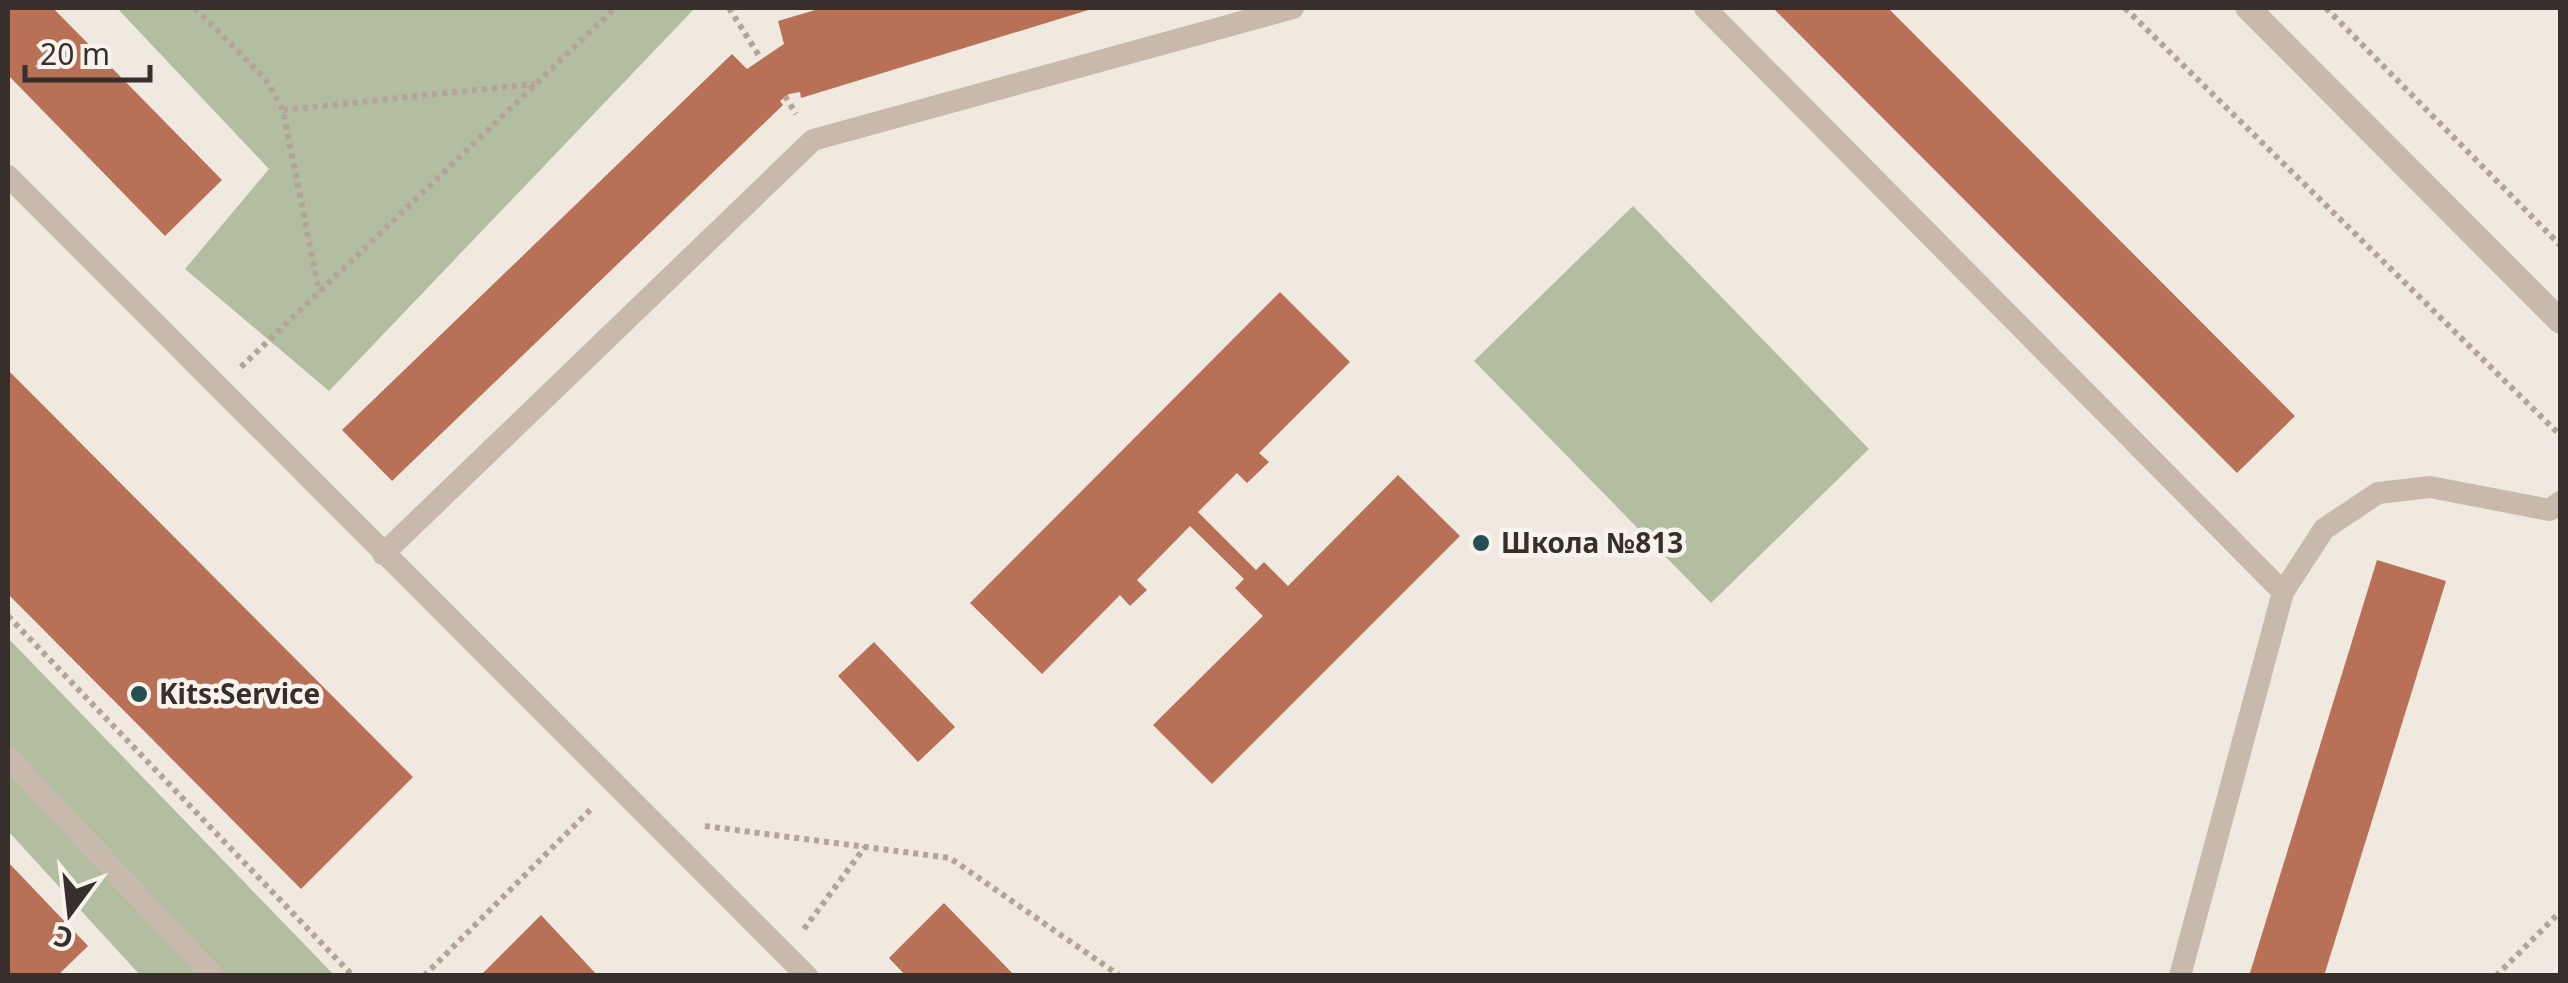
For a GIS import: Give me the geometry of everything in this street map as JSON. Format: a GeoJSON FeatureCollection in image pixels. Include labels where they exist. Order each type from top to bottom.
{"type":"FeatureCollection","features":[{"type":"Feature","properties":{"kind":"street"},"geometry":{"type":"LineString","coordinates":[[2248,8],[2560,321]]}},
{"type":"Feature","properties":{"kind":"lane"},"geometry":{"type":"LineString","coordinates":[[383,554],[813,140],[1293,8]]}},
{"type":"Feature","properties":{"kind":"lane"},"geometry":{"type":"LineString","coordinates":[[1705,8],[2283,592]]}},
{"type":"Feature","properties":{"kind":"lane"},"geometry":{"type":"LineString","coordinates":[[8,176],[807,976]]}},
{"type":"Feature","properties":{"kind":"lane"},"geometry":{"type":"LineString","coordinates":[[2180,976],[2283,592],[2324,529],[2378,494],[2430,487],[2550,510],[2560,502]]}},
{"type":"Feature","properties":{"kind":"lane"},"geometry":{"type":"LineString","coordinates":[[8,757],[213,976]]}},
{"type":"Feature","properties":{"kind":"path"},"geometry":{"type":"LineString","coordinates":[[196,8],[266,80],[283,110],[319,292]]}},
{"type":"Feature","properties":{"kind":"path"},"geometry":{"type":"LineString","coordinates":[[219,389],[615,8]]}},
{"type":"Feature","properties":{"kind":"path"},"geometry":{"type":"LineString","coordinates":[[729,8],[761,58]]}},
{"type":"Feature","properties":{"kind":"path"},"geometry":{"type":"LineString","coordinates":[[2126,8],[2560,435]]}},
{"type":"Feature","properties":{"kind":"path"},"geometry":{"type":"LineString","coordinates":[[2326,8],[2560,245]]}},
{"type":"Feature","properties":{"kind":"path"},"geometry":{"type":"LineString","coordinates":[[283,110],[535,84]]}},
{"type":"Feature","properties":{"kind":"path"},"geometry":{"type":"LineString","coordinates":[[8,616],[353,976]]}},
{"type":"Feature","properties":{"kind":"path"},"geometry":{"type":"LineString","coordinates":[[424,976],[615,785]]}},
{"type":"Feature","properties":{"kind":"path"},"geometry":{"type":"LineString","coordinates":[[650,819],[950,858],[1120,976]]}},
{"type":"Feature","properties":{"kind":"path"},"geometry":{"type":"LineString","coordinates":[[785,954],[865,846]]}},
{"type":"Feature","properties":{"kind":"path"},"geometry":{"type":"LineString","coordinates":[[2496,976],[2560,912]]}},
{"type":"Feature","properties":{"kind":"green space"},"geometry":{"type":"Polygon","coordinates":[[[117,8],[695,8],[329,391],[185,269],[269,169],[117,8]]]}},
{"type":"Feature","properties":{"kind":"green space"},"geometry":{"type":"Polygon","coordinates":[[[1633,206],[1869,449],[1711,603],[1474,361],[1633,206]]]}},
{"type":"Feature","properties":{"kind":"green space"},"geometry":{"type":"Polygon","coordinates":[[[8,638],[334,975],[140,975],[8,831],[8,638]]]}},
{"type":"Feature","properties":{"kind":"building"},"geometry":{"type":"Polygon","coordinates":[[[8,8],[53,8],[222,180],[165,236],[8,75],[8,8]]]}},
{"type":"Feature","properties":{"kind":"building"},"geometry":{"type":"Polygon","coordinates":[[[822,8],[1095,8],[801,98],[800,92],[789,94],[780,101],[783,105],[392,481],[342,430],[732,54],[747,69],[784,44],[778,21],[822,8]]]}},
{"type":"Feature","properties":{"kind":"building"},"geometry":{"type":"Polygon","coordinates":[[[1773,8],[1888,8],[2295,416],[2237,473],[1773,8]]]}},
{"type":"Feature","properties":{"kind":"building"},"geometry":{"type":"Polygon","coordinates":[[[1280,292],[1350,362],[1259,453],[1269,462],[1247,483],[1237,473],[1198,512],[1256,570],[1264,562],[1288,586],[1398,475],[1460,536],[1212,784],[1153,725],[1263,616],[1235,588],[1244,579],[1190,526],[1137,580],[1147,590],[1130,606],[1120,595],[1042,674],[970,603],[1280,292]]]}},
{"type":"Feature","properties":{"kind":"building"},"geometry":{"type":"Polygon","coordinates":[[[8,370],[413,777],[301,889],[8,594],[8,370]]]}},
{"type":"Feature","properties":{"kind":"building"},"geometry":{"type":"Polygon","coordinates":[[[2377,560],[2446,581],[2324,976],[2249,976],[2377,560]]]}},
{"type":"Feature","properties":{"kind":"building"},"geometry":{"type":"Polygon","coordinates":[[[874,642],[955,727],[918,762],[838,676],[874,642]]]}},
{"type":"Feature","properties":{"kind":"building"},"geometry":{"type":"Polygon","coordinates":[[[8,862],[88,946],[57,976],[8,976],[8,862]]]}},
{"type":"Feature","properties":{"kind":"building"},"geometry":{"type":"Polygon","coordinates":[[[944,903],[1015,976],[906,976],[889,958],[944,903]]]}},
{"type":"Feature","properties":{"kind":"building"},"geometry":{"type":"Polygon","coordinates":[[[541,915],[598,976],[480,976],[541,915]]]}},
{"type":"Feature","properties":{"kind":"place","name":"Школа №813"},"geometry":{"type":"Point","coordinates":[1481,543]}},
{"type":"Feature","properties":{"kind":"place","name":"Kits:Service"},"geometry":{"type":"Point","coordinates":[139,694]}}]}
